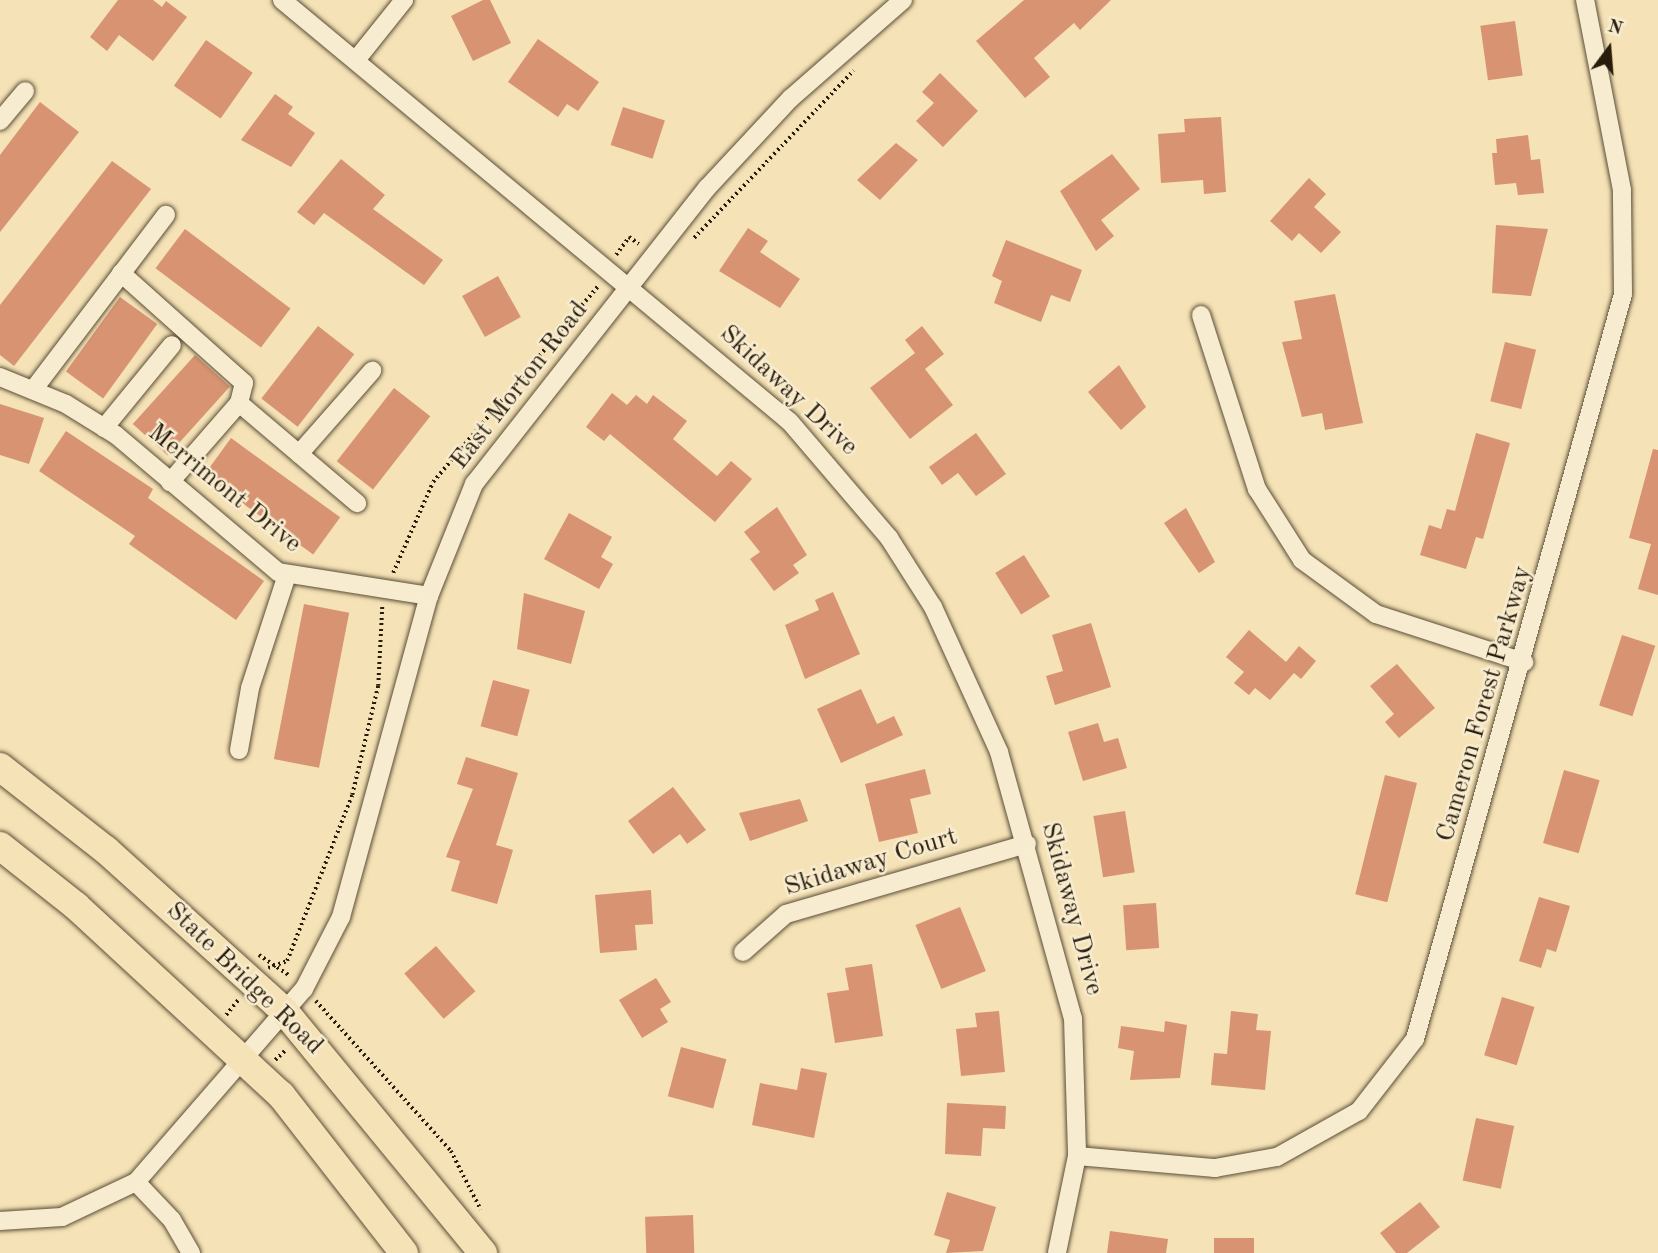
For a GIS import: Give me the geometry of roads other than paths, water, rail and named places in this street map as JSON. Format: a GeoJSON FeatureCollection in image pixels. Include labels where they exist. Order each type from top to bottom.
{"type":"FeatureCollection","features":[{"type":"Feature","properties":{"kind":"highway","name":"State Bridge Road"},"geometry":{"type":"LineString","coordinates":[[0,768],[106,850],[285,1012],[483,1253]]}},
{"type":"Feature","properties":{"kind":"highway"},"geometry":{"type":"LineString","coordinates":[[0,846],[76,905],[240,1056],[337,1160],[404,1253]]}},
{"type":"Feature","properties":{"kind":"street","name":"Skidaway Drive"},"geometry":{"type":"LineString","coordinates":[[282,0],[633,286],[790,422],[889,538],[970,679],[1027,844],[1073,1018],[1077,1156],[1057,1253]]}},
{"type":"Feature","properties":{"kind":"street"},"geometry":{"type":"LineString","coordinates":[[356,60],[404,0]]}},
{"type":"Feature","properties":{"kind":"street","name":"East Morton Road"},"geometry":{"type":"LineString","coordinates":[[136,1182],[240,1056],[285,1012],[341,917],[429,596],[474,484],[633,286],[707,188],[792,98],[903,0]]}},
{"type":"Feature","properties":{"kind":"street","name":"Cameron Forest Parkway"},"geometry":{"type":"LineString","coordinates":[[1077,1156],[1182,1167],[1246,1165],[1307,1146],[1382,1088],[1428,1005],[1623,294],[1622,190],[1585,0]]}},
{"type":"Feature","properties":{"kind":"street"},"geometry":{"type":"LineString","coordinates":[[0,121],[25,91]]}},
{"type":"Feature","properties":{"kind":"street"},"geometry":{"type":"LineString","coordinates":[[33,390],[166,215]]}},
{"type":"Feature","properties":{"kind":"street"},"geometry":{"type":"LineString","coordinates":[[121,273],[236,373],[244,383],[239,403],[170,482]]}},
{"type":"Feature","properties":{"kind":"street"},"geometry":{"type":"LineString","coordinates":[[1201,315],[1257,489],[1302,561],[1376,614],[1524,662]]}},
{"type":"Feature","properties":{"kind":"street"},"geometry":{"type":"LineString","coordinates":[[104,428],[172,345]]}},
{"type":"Feature","properties":{"kind":"street"},"geometry":{"type":"LineString","coordinates":[[299,454],[372,371]]}},
{"type":"Feature","properties":{"kind":"street","name":"Merrimont Drive"},"geometry":{"type":"LineString","coordinates":[[0,377],[33,390],[104,428],[287,575],[387,593],[429,596]]}},
{"type":"Feature","properties":{"kind":"street"},"geometry":{"type":"LineString","coordinates":[[239,403],[356,503]]}},
{"type":"Feature","properties":{"kind":"street"},"geometry":{"type":"LineString","coordinates":[[239,750],[250,688],[287,575]]}},
{"type":"Feature","properties":{"kind":"street","name":"Skidaway Court"},"geometry":{"type":"LineString","coordinates":[[743,952],[786,914],[1027,844]]}},
{"type":"Feature","properties":{"kind":"street"},"geometry":{"type":"LineString","coordinates":[[0,1221],[62,1217],[136,1182],[172,1220],[191,1253]]}}]}
